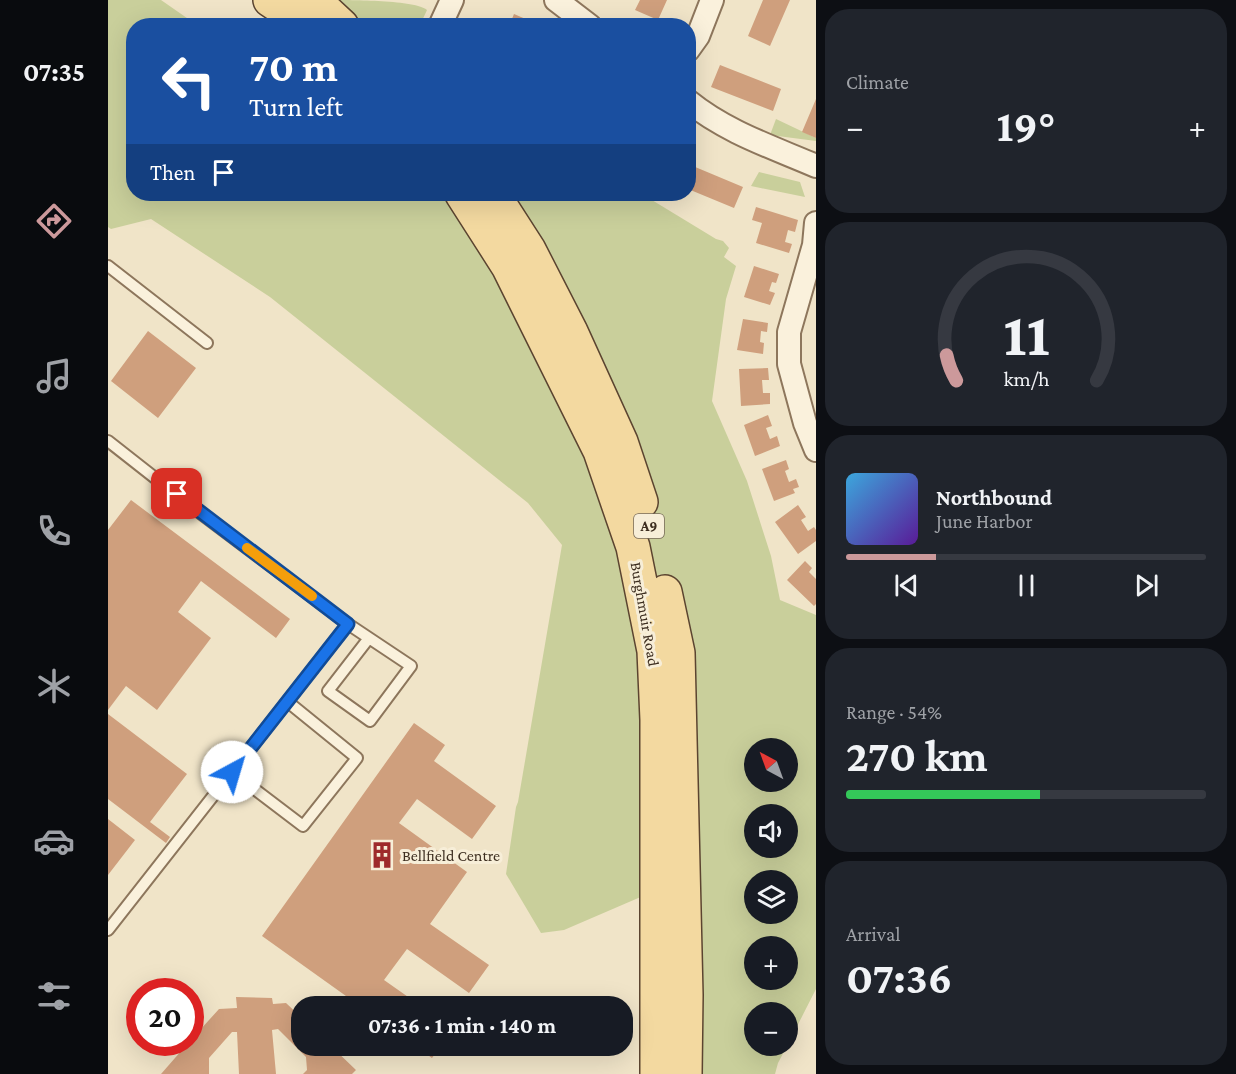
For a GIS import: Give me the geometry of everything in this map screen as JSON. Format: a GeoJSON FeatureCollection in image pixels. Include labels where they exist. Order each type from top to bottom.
{"type":"FeatureCollection","features":[{"type":"Feature","properties":{"kind":"main road"},"geometry":{"type":"LineString","coordinates":[[270,0],[297,18]]}},
{"type":"Feature","properties":{"kind":"main road"},"geometry":{"type":"LineString","coordinates":[[314,0],[333,18]]}},
{"type":"Feature","properties":{"kind":"main road","name":"Burghmuir Road"},"geometry":{"type":"LineString","coordinates":[[466,201],[508,266],[600,451],[633,547],[654,651],[657,1074]]}},
{"type":"Feature","properties":{"kind":"main road","name":"Burghmuir Road"},"geometry":{"type":"LineString","coordinates":[[498,201],[529,250],[571,332],[621,442],[656,548],[678,653],[686,994],[685,1074]]}},
{"type":"Feature","properties":{"kind":"street"},"geometry":{"type":"LineString","coordinates":[[444,18],[452,0]]}},
{"type":"Feature","properties":{"kind":"street"},"geometry":{"type":"LineString","coordinates":[[556,0],[580,18]]}},
{"type":"Feature","properties":{"kind":"street"},"geometry":{"type":"LineString","coordinates":[[696,39],[712,0]]}},
{"type":"Feature","properties":{"kind":"street"},"geometry":{"type":"LineString","coordinates":[[696,108],[706,116],[745,136],[816,166]]}},
{"type":"Feature","properties":{"kind":"street"},"geometry":{"type":"LineString","coordinates":[[816,222],[814,244],[789,332],[789,364],[805,423],[816,450]]}},
{"type":"Feature","properties":{"kind":"lane"},"geometry":{"type":"LineString","coordinates":[[108,266],[207,343]]}},
{"type":"Feature","properties":{"kind":"lane"},"geometry":{"type":"LineString","coordinates":[[108,441],[348,624],[369,638],[411,666],[370,721],[328,691],[369,638]]}},
{"type":"Feature","properties":{"kind":"lane"},"geometry":{"type":"LineString","coordinates":[[108,930],[348,624]]}},
{"type":"Feature","properties":{"kind":"lane"},"geometry":{"type":"LineString","coordinates":[[232,772],[303,826],[309,819],[357,758],[288,702]]}},
{"type":"Feature","properties":{"kind":"green space"},"geometry":{"type":"Polygon","coordinates":[[[108,0],[161,0],[187,18],[126,18],[126,201],[654,201],[723,241],[729,248],[724,257],[736,266],[726,299],[712,401],[747,481],[771,556],[780,600],[816,615],[816,989],[798,1024],[798,1002],[744,1002],[744,1056],[782,1056],[775,1074],[700,1074],[694,874],[564,930],[541,933],[506,874],[562,545],[528,503],[270,297],[151,219],[111,229],[108,227],[108,0]]]}},
{"type":"Feature","properties":{"kind":"green space"},"geometry":{"type":"Polygon","coordinates":[[[331,0],[397,2],[427,10],[423,18],[353,18],[331,0]]]}},
{"type":"Feature","properties":{"kind":"green space"},"geometry":{"type":"Polygon","coordinates":[[[776,119],[816,138],[816,141],[770,135],[776,119]]]}},
{"type":"Feature","properties":{"kind":"green space"},"geometry":{"type":"Polygon","coordinates":[[[759,172],[800,182],[805,197],[751,186],[759,172]]]}},
{"type":"Feature","properties":{"kind":"building"},"geometry":{"type":"Polygon","coordinates":[[[640,0],[667,0],[659,18],[635,10],[640,0]]]}},
{"type":"Feature","properties":{"kind":"building"},"geometry":{"type":"Polygon","coordinates":[[[763,0],[790,0],[770,46],[748,36],[763,0]]]}},
{"type":"Feature","properties":{"kind":"building"},"geometry":{"type":"Polygon","coordinates":[[[720,65],[781,89],[773,111],[711,87],[720,65]]]}},
{"type":"Feature","properties":{"kind":"building"},"geometry":{"type":"Polygon","coordinates":[[[816,99],[816,138],[802,132],[816,99]]]}},
{"type":"Feature","properties":{"kind":"building"},"geometry":{"type":"Polygon","coordinates":[[[696,167],[743,187],[734,208],[696,192],[696,167]]]}},
{"type":"Feature","properties":{"kind":"building"},"geometry":{"type":"Polygon","coordinates":[[[756,207],[798,220],[795,232],[788,230],[785,242],[792,244],[789,253],[756,243],[762,223],[752,220],[756,207]]]}},
{"type":"Feature","properties":{"kind":"building"},"geometry":{"type":"Polygon","coordinates":[[[754,266],[779,274],[776,283],[772,282],[769,291],[775,293],[770,305],[744,297],[754,266]]]}},
{"type":"Feature","properties":{"kind":"building"},"geometry":{"type":"Polygon","coordinates":[[[743,319],[768,323],[767,332],[761,331],[760,342],[764,343],[763,354],[737,350],[743,319]]]}},
{"type":"Feature","properties":{"kind":"building"},"geometry":{"type":"Polygon","coordinates":[[[148,331],[196,368],[158,418],[111,381],[148,331]]]}},
{"type":"Feature","properties":{"kind":"building"},"geometry":{"type":"Polygon","coordinates":[[[768,368],[769,380],[762,380],[763,393],[770,393],[770,404],[741,406],[739,369],[768,368]]]}},
{"type":"Feature","properties":{"kind":"building"},"geometry":{"type":"Polygon","coordinates":[[[768,415],[772,426],[766,428],[770,439],[777,436],[780,446],[755,456],[744,425],[768,415]]]}},
{"type":"Feature","properties":{"kind":"building"},"geometry":{"type":"Polygon","coordinates":[[[786,460],[789,469],[785,471],[789,482],[796,479],[799,487],[793,489],[795,493],[774,501],[762,469],[786,460]]]}},
{"type":"Feature","properties":{"kind":"building"},"geometry":{"type":"Polygon","coordinates":[[[131,500],[290,619],[276,638],[201,581],[178,612],[211,638],[157,710],[126,686],[108,710],[108,530],[131,500]]]}},
{"type":"Feature","properties":{"kind":"building"},"geometry":{"type":"Polygon","coordinates":[[[798,505],[806,517],[801,520],[808,531],[814,527],[816,530],[816,541],[798,554],[775,522],[798,505]]]}},
{"type":"Feature","properties":{"kind":"building"},"geometry":{"type":"Polygon","coordinates":[[[805,561],[812,568],[809,572],[816,579],[816,604],[814,606],[787,580],[805,561]]]}},
{"type":"Feature","properties":{"kind":"building"},"geometry":{"type":"Polygon","coordinates":[[[108,714],[187,774],[150,822],[170,837],[166,843],[108,799],[108,714]]]}},
{"type":"Feature","properties":{"kind":"building","name":"Bellfield Centre"},"geometry":{"type":"Polygon","coordinates":[[[414,723],[445,745],[434,761],[496,806],[472,839],[417,799],[399,823],[467,872],[430,924],[489,965],[469,993],[407,949],[384,980],[407,996],[346,996],[262,936],[414,723]]]}},
{"type":"Feature","properties":{"kind":"building"},"geometry":{"type":"Polygon","coordinates":[[[108,819],[135,840],[108,875],[108,819]]]}},
{"type":"Feature","properties":{"kind":"building"},"geometry":{"type":"Polygon","coordinates":[[[236,997],[272,998],[273,1004],[286,1003],[291,1008],[291,1042],[278,1029],[272,1030],[276,1074],[239,1074],[237,1032],[232,1032],[209,1058],[209,1074],[161,1074],[177,1056],[204,1056],[204,1026],[219,1009],[237,1008],[236,997]]]}},
{"type":"Feature","properties":{"kind":"building"},"geometry":{"type":"Polygon","coordinates":[[[341,1056],[356,1070],[352,1074],[303,1074],[307,1070],[306,1057],[341,1056]]]}},
{"type":"Feature","properties":{"kind":"slow traffic"},"geometry":{"type":"LineString","coordinates":[[247,548],[312,596]]}},
{"type":"Feature","properties":{"kind":"place","name":"Bellfield Centre"},"geometry":{"type":"Point","coordinates":[382,855]}},
{"type":"Feature","properties":{"kind":"route"},"geometry":{"type":"LineString","coordinates":[[177,494],[348,624],[232,772]]}}]}
